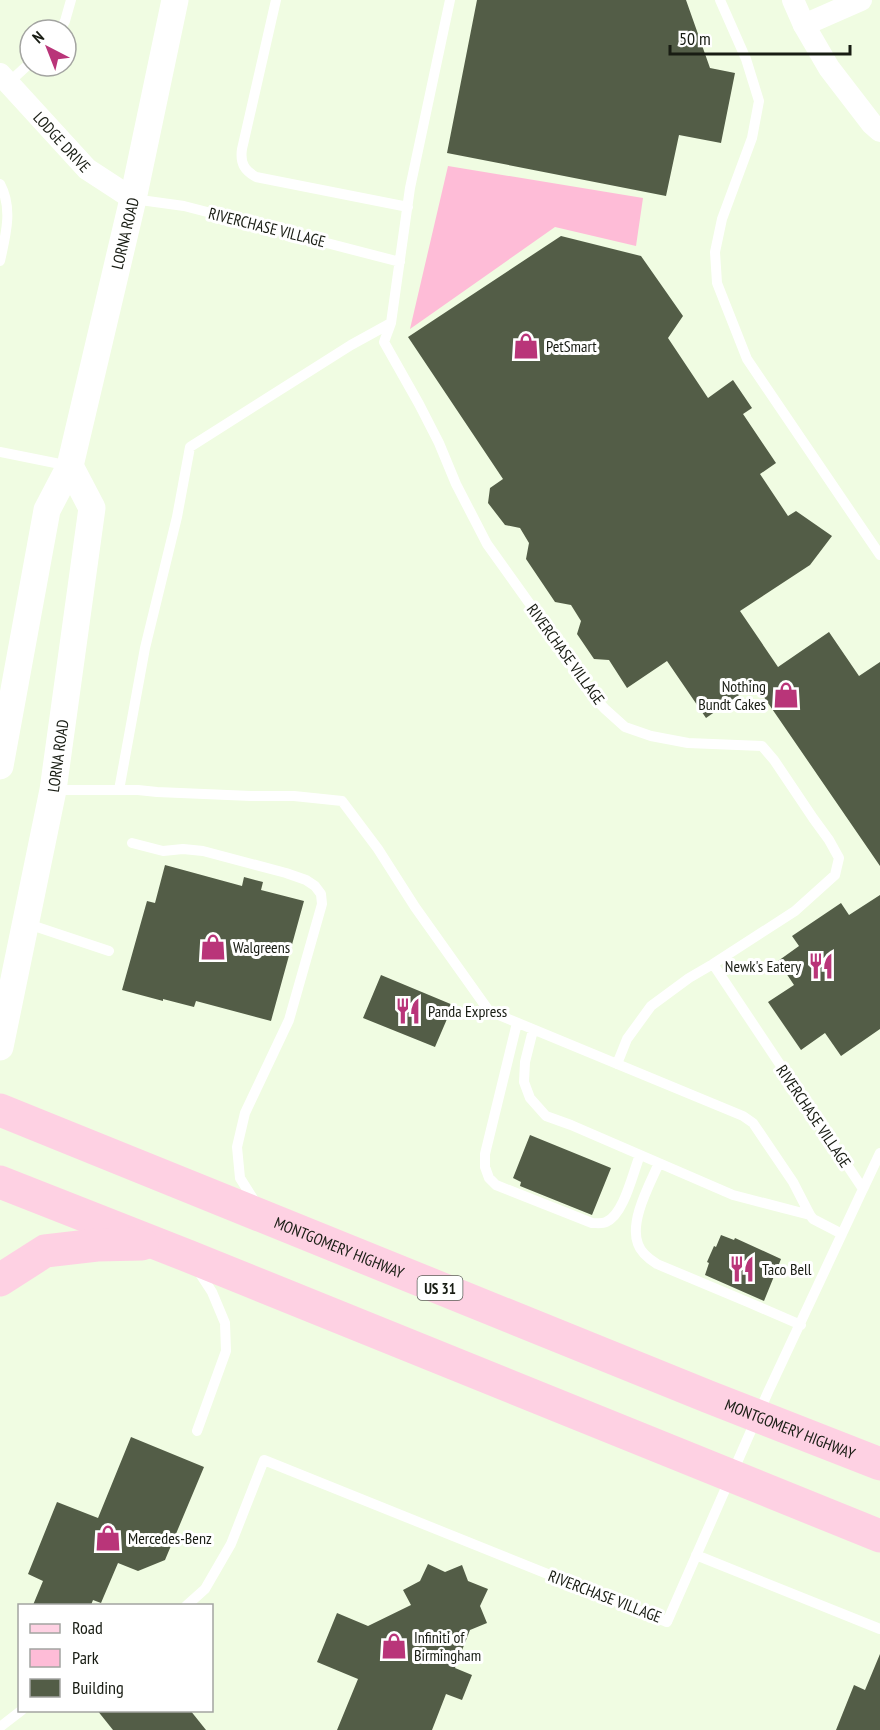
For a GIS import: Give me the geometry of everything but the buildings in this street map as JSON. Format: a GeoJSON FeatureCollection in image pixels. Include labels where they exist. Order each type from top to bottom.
{"type":"FeatureCollection","features":[{"type":"Feature","properties":{"kind":"main road","name":"MONTGOMERY HIGHWAY"},"geometry":{"type":"LineString","coordinates":[[0,1110],[880,1464]]}},
{"type":"Feature","properties":{"kind":"main road"},"geometry":{"type":"LineString","coordinates":[[0,1182],[189,1256],[880,1536]]}},
{"type":"Feature","properties":{"kind":"main road"},"geometry":{"type":"LineString","coordinates":[[0,1280],[45,1251],[97,1245],[159,1244]]}},
{"type":"Feature","properties":{"kind":"street","name":"LORNA ROAD"},"geometry":{"type":"LineString","coordinates":[[0,766],[3,731],[47,510],[70,466],[133,199],[175,0]]}},
{"type":"Feature","properties":{"kind":"street"},"geometry":{"type":"LineString","coordinates":[[792,0],[829,68],[872,124],[880,131]]}},
{"type":"Feature","properties":{"kind":"street"},"geometry":{"type":"LineString","coordinates":[[804,25],[861,0]]}},
{"type":"Feature","properties":{"kind":"street","name":"LODGE DRIVE"},"geometry":{"type":"LineString","coordinates":[[3,82],[87,169],[133,199]]}},
{"type":"Feature","properties":{"kind":"street","name":"LORNA ROAD"},"geometry":{"type":"LineString","coordinates":[[0,1047],[53,790],[92,508],[70,466]]}},
{"type":"Feature","properties":{"kind":"lane"},"geometry":{"type":"LineString","coordinates":[[66,18],[71,0]]}},
{"type":"Feature","properties":{"kind":"lane"},"geometry":{"type":"LineString","coordinates":[[276,0],[242,149],[243,166],[256,177],[408,207]]}},
{"type":"Feature","properties":{"kind":"lane","name":"RIVERCHASE VILLAGE"},"geometry":{"type":"LineString","coordinates":[[187,1604],[205,1589],[231,1544],[264,1460],[667,1622],[768,1392],[863,1189],[713,964],[795,911],[835,875],[838,858],[830,840],[762,746],[688,743],[651,736],[626,727],[589,692],[487,544],[456,484],[439,443],[384,342],[391,323],[408,207],[450,0]]}},
{"type":"Feature","properties":{"kind":"lane"},"geometry":{"type":"LineString","coordinates":[[720,0],[746,59],[759,101],[752,138],[722,219],[715,252],[717,283],[747,359],[880,555]]}},
{"type":"Feature","properties":{"kind":"lane"},"geometry":{"type":"LineString","coordinates":[[3,82],[18,71]]}},
{"type":"Feature","properties":{"kind":"lane"},"geometry":{"type":"LineString","coordinates":[[0,184],[6,194],[9,209],[0,261]]}},
{"type":"Feature","properties":{"kind":"lane","name":"RIVERCHASE VILLAGE"},"geometry":{"type":"LineString","coordinates":[[133,199],[184,206],[400,262]]}},
{"type":"Feature","properties":{"kind":"lane"},"geometry":{"type":"LineString","coordinates":[[119,790],[145,648],[177,518],[190,447],[351,345],[391,323]]}},
{"type":"Feature","properties":{"kind":"lane"},"geometry":{"type":"LineString","coordinates":[[0,452],[70,466]]}},
{"type":"Feature","properties":{"kind":"lane"},"geometry":{"type":"LineString","coordinates":[[53,790],[294,796],[342,801],[378,849],[415,907],[489,1011],[743,1116],[753,1123],[793,1182],[813,1219],[842,1234]]}},
{"type":"Feature","properties":{"kind":"lane"},"geometry":{"type":"LineString","coordinates":[[132,843],[163,851],[183,849],[204,851],[286,873],[306,880],[321,894],[322,904],[289,1020],[245,1113],[237,1147],[240,1178],[265,1217]]}},
{"type":"Feature","properties":{"kind":"lane"},"geometry":{"type":"LineString","coordinates":[[25,923],[109,951]]}},
{"type":"Feature","properties":{"kind":"lane"},"geometry":{"type":"LineString","coordinates":[[617,1064],[627,1039],[651,1006],[688,978],[713,964]]}},
{"type":"Feature","properties":{"kind":"lane"},"geometry":{"type":"LineString","coordinates":[[517,1023],[485,1154],[485,1167],[489,1178],[496,1185],[522,1196],[600,1224],[608,1222],[620,1207],[640,1155]]}},
{"type":"Feature","properties":{"kind":"lane"},"geometry":{"type":"LineString","coordinates":[[533,1030],[525,1062],[524,1082],[530,1098],[546,1116],[733,1195],[810,1215]]}},
{"type":"Feature","properties":{"kind":"lane"},"geometry":{"type":"LineString","coordinates":[[863,1189],[880,1153]]}},
{"type":"Feature","properties":{"kind":"lane"},"geometry":{"type":"LineString","coordinates":[[659,1163],[636,1225],[638,1245],[647,1258],[801,1325]]}},
{"type":"Feature","properties":{"kind":"lane"},"geometry":{"type":"LineString","coordinates":[[189,1256],[212,1292],[225,1323],[226,1351],[197,1431]]}},
{"type":"Feature","properties":{"kind":"lane"},"geometry":{"type":"LineString","coordinates":[[696,1555],[880,1629]]}},
{"type":"Feature","properties":{"kind":"lane"},"geometry":{"type":"LineString","coordinates":[[0,1727],[19,1712]]}},
{"type":"Feature","properties":{"kind":"green space"},"geometry":{"type":"Polygon","coordinates":[[[448,166],[643,198],[636,246],[555,227],[410,329],[448,166]]]}},
{"type":"Feature","properties":{"kind":"place","name":"PetSmart"},"geometry":{"type":"Point","coordinates":[526,346]}},
{"type":"Feature","properties":{"kind":"place","name":"Nothing Bundt Cakes"},"geometry":{"type":"Point","coordinates":[786,695]}},
{"type":"Feature","properties":{"kind":"place","name":"Walgreens"},"geometry":{"type":"Point","coordinates":[213,947]}},
{"type":"Feature","properties":{"kind":"place","name":"Newk's Eatery"},"geometry":{"type":"Point","coordinates":[821,966]}},
{"type":"Feature","properties":{"kind":"place","name":"Panda Express"},"geometry":{"type":"Point","coordinates":[408,1011]}},
{"type":"Feature","properties":{"kind":"place","name":"Taco Bell"},"geometry":{"type":"Point","coordinates":[742,1269]}},
{"type":"Feature","properties":{"kind":"place","name":"Mercedes-Benz"},"geometry":{"type":"Point","coordinates":[108,1538]}},
{"type":"Feature","properties":{"kind":"place","name":"Infiniti of Birmingham"},"geometry":{"type":"Point","coordinates":[394,1646]}}]}
